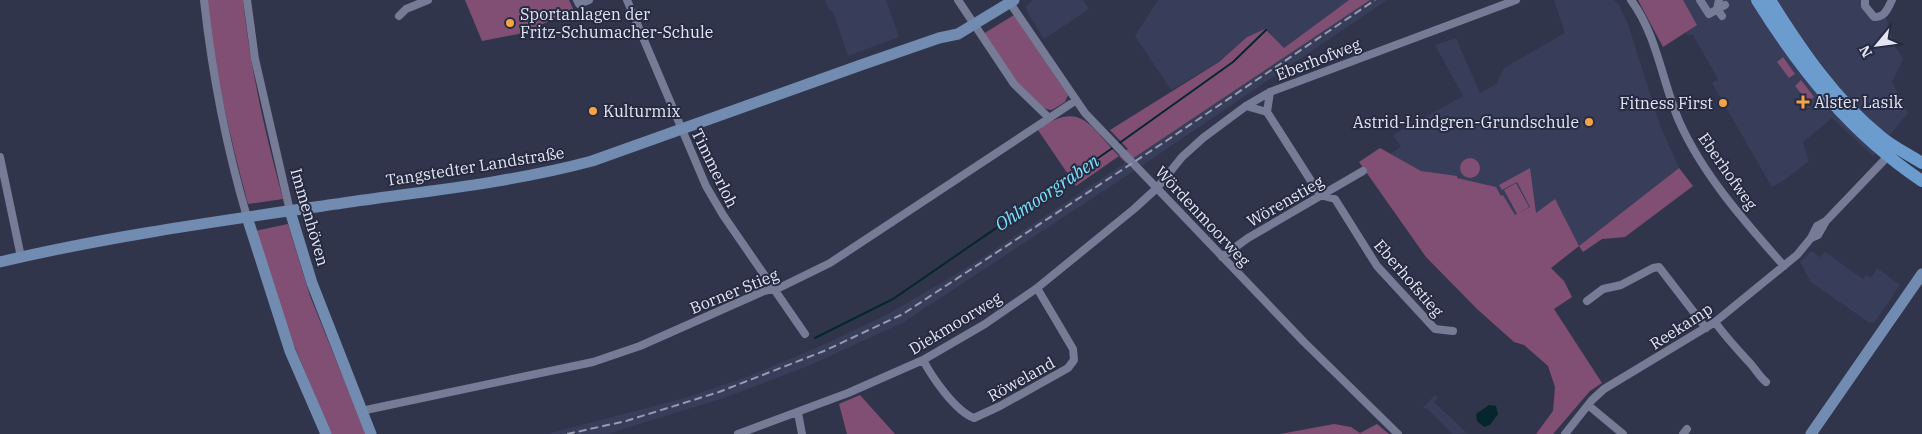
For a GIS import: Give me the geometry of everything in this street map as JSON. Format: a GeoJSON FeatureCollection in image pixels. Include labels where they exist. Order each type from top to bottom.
{"type":"FeatureCollection","features":[{"type":"Feature","properties":{"kind":"main road"},"geometry":{"type":"LineString","coordinates":[[1757,0],[1817,86],[1850,123],[1892,152],[1922,163]]}},
{"type":"Feature","properties":{"kind":"main road"},"geometry":{"type":"LineString","coordinates":[[1770,0],[1813,63],[1844,101],[1922,181]]}},
{"type":"Feature","properties":{"kind":"street"},"geometry":{"type":"LineString","coordinates":[[204,0],[214,75],[232,163],[247,217],[290,351],[326,434]]}},
{"type":"Feature","properties":{"kind":"street","name":"Immenhöven"},"geometry":{"type":"LineString","coordinates":[[247,0],[255,59],[290,211],[312,283],[371,434]]}},
{"type":"Feature","properties":{"kind":"street"},"geometry":{"type":"LineString","coordinates":[[399,16],[406,9],[428,0]]}},
{"type":"Feature","properties":{"kind":"street"},"geometry":{"type":"LineString","coordinates":[[577,0],[579,4],[589,0]]}},
{"type":"Feature","properties":{"kind":"street","name":"Timmerloh"},"geometry":{"type":"LineString","coordinates":[[627,0],[697,169],[718,208],[772,289],[805,334]]}},
{"type":"Feature","properties":{"kind":"street"},"geometry":{"type":"LineString","coordinates":[[958,0],[1014,84],[1048,117]]}},
{"type":"Feature","properties":{"kind":"street","name":"Tangstedter Landstraße"},"geometry":{"type":"LineString","coordinates":[[0,262],[159,230],[541,174],[592,161],[939,38],[963,24],[973,24],[1010,0]]}},
{"type":"Feature","properties":{"kind":"street","name":"Wördenmoorweg"},"geometry":{"type":"LineString","coordinates":[[1010,0],[1075,100],[1105,134],[1222,257],[1398,434]]}},
{"type":"Feature","properties":{"kind":"street","name":"Eberhofweg"},"geometry":{"type":"LineString","coordinates":[[1158,188],[1182,157],[1204,138],[1246,106],[1270,92],[1516,0]]}},
{"type":"Feature","properties":{"kind":"street","name":"Eberhofweg"},"geometry":{"type":"LineString","coordinates":[[1631,0],[1648,31],[1687,138],[1719,187],[1784,266]]}},
{"type":"Feature","properties":{"kind":"street"},"geometry":{"type":"LineString","coordinates":[[1700,0],[1709,14],[1721,8]]}},
{"type":"Feature","properties":{"kind":"street"},"geometry":{"type":"LineString","coordinates":[[1866,0],[1865,6],[1874,17],[1880,17],[1886,13],[1892,0]]}},
{"type":"Feature","properties":{"kind":"street"},"geometry":{"type":"LineString","coordinates":[[1246,106],[1267,112],[1270,92]]}},
{"type":"Feature","properties":{"kind":"street","name":"Borner Stieg"},"geometry":{"type":"LineString","coordinates":[[361,411],[599,360],[640,346],[772,289],[830,263],[1075,100]]}},
{"type":"Feature","properties":{"kind":"street","name":"Eberhofstieg"},"geometry":{"type":"LineString","coordinates":[[1267,112],[1320,195],[1335,199],[1377,266],[1435,329],[1453,331]]}},
{"type":"Feature","properties":{"kind":"street","name":"Reekamp"},"geometry":{"type":"LineString","coordinates":[[1566,434],[1588,405],[1604,389],[1715,322],[1784,266],[1811,238],[1818,235],[1826,220],[1892,152]]}},
{"type":"Feature","properties":{"kind":"street"},"geometry":{"type":"LineString","coordinates":[[0,157],[22,257]]}},
{"type":"Feature","properties":{"kind":"street","name":"Wörenstieg"},"geometry":{"type":"LineString","coordinates":[[1222,257],[1232,248],[1363,171]]}},
{"type":"Feature","properties":{"kind":"street","name":"Diekmoorweg"},"geometry":{"type":"LineString","coordinates":[[738,434],[798,413],[923,360],[984,324],[1037,288],[1158,188]]}},
{"type":"Feature","properties":{"kind":"street"},"geometry":{"type":"LineString","coordinates":[[1587,301],[1604,289],[1616,288],[1653,268],[1659,267],[1706,328]]}},
{"type":"Feature","properties":{"kind":"street"},"geometry":{"type":"LineString","coordinates":[[1810,434],[1922,274]]}},
{"type":"Feature","properties":{"kind":"street","name":"Röweland"},"geometry":{"type":"LineString","coordinates":[[923,360],[932,376],[953,401],[967,415],[974,418],[1000,406],[1068,368],[1074,360],[1073,349],[1037,288]]}},
{"type":"Feature","properties":{"kind":"street"},"geometry":{"type":"LineString","coordinates":[[1715,322],[1729,342],[1750,362],[1757,374],[1766,382]]}},
{"type":"Feature","properties":{"kind":"street"},"geometry":{"type":"LineString","coordinates":[[1588,405],[1623,434]]}},
{"type":"Feature","properties":{"kind":"street"},"geometry":{"type":"LineString","coordinates":[[798,413],[802,434]]}},
{"type":"Feature","properties":{"kind":"shaded area"},"geometry":{"type":"Polygon","coordinates":[[[207,0],[243,0],[259,100],[283,199],[248,204],[223,103],[207,0]]]}},
{"type":"Feature","properties":{"kind":"shaded area","name":"Sportanlagen der Fritz-Schumacher-Schule"},"geometry":{"type":"Polygon","coordinates":[[[465,0],[569,0],[574,11],[518,34],[482,41],[465,0]]]}},
{"type":"Feature","properties":{"kind":"shaded area"},"geometry":{"type":"Polygon","coordinates":[[[825,0],[886,0],[899,37],[848,56],[833,12],[828,8],[825,0]]]}},
{"type":"Feature","properties":{"kind":"shaded area"},"geometry":{"type":"Polygon","coordinates":[[[1033,0],[1083,0],[1089,9],[1044,39],[1027,12],[1026,6],[1033,0]]]}},
{"type":"Feature","properties":{"kind":"shaded area"},"geometry":{"type":"Polygon","coordinates":[[[1158,0],[1349,0],[1284,48],[1247,37],[1219,62],[1171,90],[1135,36],[1158,0]]]}},
{"type":"Feature","properties":{"kind":"shaded area"},"geometry":{"type":"Polygon","coordinates":[[[1349,0],[1370,0],[1126,163],[1119,156],[1128,149],[1110,130],[1219,62],[1247,37],[1265,29],[1284,48],[1349,0]]]}},
{"type":"Feature","properties":{"kind":"shaded area"},"geometry":{"type":"Polygon","coordinates":[[[1370,0],[1387,0],[1134,171],[902,323],[808,366],[724,398],[607,434],[547,434],[685,398],[749,376],[823,345],[890,313],[973,264],[1370,0]]]}},
{"type":"Feature","properties":{"kind":"shaded area","name":"Astrid-Lindgren-Grundschule"},"geometry":{"type":"Polygon","coordinates":[[[1554,0],[1614,0],[1619,5],[1628,24],[1660,125],[1679,168],[1579,246],[1521,227],[1390,154],[1401,147],[1393,135],[1463,96],[1435,45],[1456,38],[1480,93],[1498,83],[1504,68],[1565,33],[1554,0]]]}},
{"type":"Feature","properties":{"kind":"shaded area"},"geometry":{"type":"Polygon","coordinates":[[[1638,0],[1683,0],[1697,25],[1663,47],[1638,0]]]}},
{"type":"Feature","properties":{"kind":"shaded area"},"geometry":{"type":"Polygon","coordinates":[[[1683,0],[1860,0],[1873,11],[1886,17],[1895,46],[1903,59],[1892,82],[1908,113],[1873,156],[1832,118],[1803,142],[1809,161],[1786,179],[1772,187],[1712,83],[1718,79],[1693,35],[1687,35],[1685,32],[1683,0]]]}},
{"type":"Feature","properties":{"kind":"shaded area"},"geometry":{"type":"Polygon","coordinates":[[[1014,15],[1068,95],[1065,102],[1052,110],[1034,101],[1024,90],[983,34],[1014,15]]]}},
{"type":"Feature","properties":{"kind":"shaded area"},"geometry":{"type":"Polygon","coordinates":[[[1783,57],[1795,74],[1789,78],[1777,62],[1783,57]]]}},
{"type":"Feature","properties":{"kind":"shaded area"},"geometry":{"type":"Polygon","coordinates":[[[1801,80],[1814,97],[1808,102],[1795,86],[1801,80]]]}},
{"type":"Feature","properties":{"kind":"shaded area"},"geometry":{"type":"Polygon","coordinates":[[[1064,117],[1074,117],[1092,126],[1119,156],[1076,186],[1038,130],[1052,121],[1064,117]]]}},
{"type":"Feature","properties":{"kind":"shaded area"},"geometry":{"type":"Polygon","coordinates":[[[1380,148],[1421,171],[1457,176],[1457,178],[1496,187],[1515,215],[1530,207],[1517,182],[1502,190],[1499,185],[1530,168],[1536,213],[1555,199],[1579,246],[1551,268],[1564,281],[1572,297],[1554,309],[1602,383],[1590,391],[1553,434],[1536,434],[1553,411],[1555,387],[1548,366],[1524,345],[1514,342],[1477,309],[1426,257],[1359,162],[1380,148]]]}},
{"type":"Feature","properties":{"kind":"shaded area"},"geometry":{"type":"Polygon","coordinates":[[[1470,158],[1477,161],[1480,168],[1477,175],[1470,178],[1463,175],[1460,168],[1463,161],[1470,158]]]}},
{"type":"Feature","properties":{"kind":"shaded area"},"geometry":{"type":"Polygon","coordinates":[[[1679,168],[1693,186],[1625,237],[1602,239],[1583,252],[1579,246],[1679,168]]]}},
{"type":"Feature","properties":{"kind":"shaded area"},"geometry":{"type":"Polygon","coordinates":[[[1516,183],[1529,207],[1517,214],[1504,190],[1516,183]]]}},
{"type":"Feature","properties":{"kind":"shaded area"},"geometry":{"type":"Polygon","coordinates":[[[288,224],[310,296],[366,434],[331,434],[293,343],[255,231],[288,224]]]}},
{"type":"Feature","properties":{"kind":"shaded area"},"geometry":{"type":"Polygon","coordinates":[[[1811,251],[1820,257],[1825,252],[1863,279],[1866,275],[1871,278],[1877,268],[1900,285],[1874,323],[1868,322],[1811,282],[1800,262],[1811,251]]]}},
{"type":"Feature","properties":{"kind":"shaded area"},"geometry":{"type":"Polygon","coordinates":[[[860,395],[895,434],[847,434],[839,404],[860,395]]]}},
{"type":"Feature","properties":{"kind":"shaded area"},"geometry":{"type":"Polygon","coordinates":[[[1435,395],[1438,398],[1434,402],[1467,433],[1452,434],[1428,409],[1423,408],[1435,395]]]}},
{"type":"Feature","properties":{"kind":"shaded area"},"geometry":{"type":"Polygon","coordinates":[[[1489,405],[1496,406],[1498,414],[1490,425],[1484,427],[1477,421],[1476,414],[1489,405]]]}},
{"type":"Feature","properties":{"kind":"shaded area"},"geometry":{"type":"Polygon","coordinates":[[[1334,424],[1351,427],[1360,433],[1377,424],[1389,434],[1280,434],[1334,424]]]}},
{"type":"Feature","properties":{"kind":"waterway","name":"Ohlmoorgraben"},"geometry":{"type":"LineString","coordinates":[[1118,144],[1233,62],[1266,30]]}},
{"type":"Feature","properties":{"kind":"waterway","name":"Ohlmoorgraben"},"geometry":{"type":"LineString","coordinates":[[815,338],[893,299],[1114,147]]}},
{"type":"Feature","properties":{"kind":"railway"},"geometry":{"type":"LineString","coordinates":[[567,434],[626,421],[719,392],[824,351],[903,314],[1169,139],[1375,0]]}},
{"type":"Feature","properties":{"kind":"place","name":"Sportanlagen der Fritz-Schumacher-Schule"},"geometry":{"type":"Point","coordinates":[510,23]}},
{"type":"Feature","properties":{"kind":"place","name":"Alster Lasik"},"geometry":{"type":"Point","coordinates":[1803,102]}},
{"type":"Feature","properties":{"kind":"place","name":"Fitness First"},"geometry":{"type":"Point","coordinates":[1723,103]}},
{"type":"Feature","properties":{"kind":"place","name":"Kulturmix"},"geometry":{"type":"Point","coordinates":[593,111]}},
{"type":"Feature","properties":{"kind":"place","name":"Astrid-Lindgren-Grundschule"},"geometry":{"type":"Point","coordinates":[1589,122]}}]}
